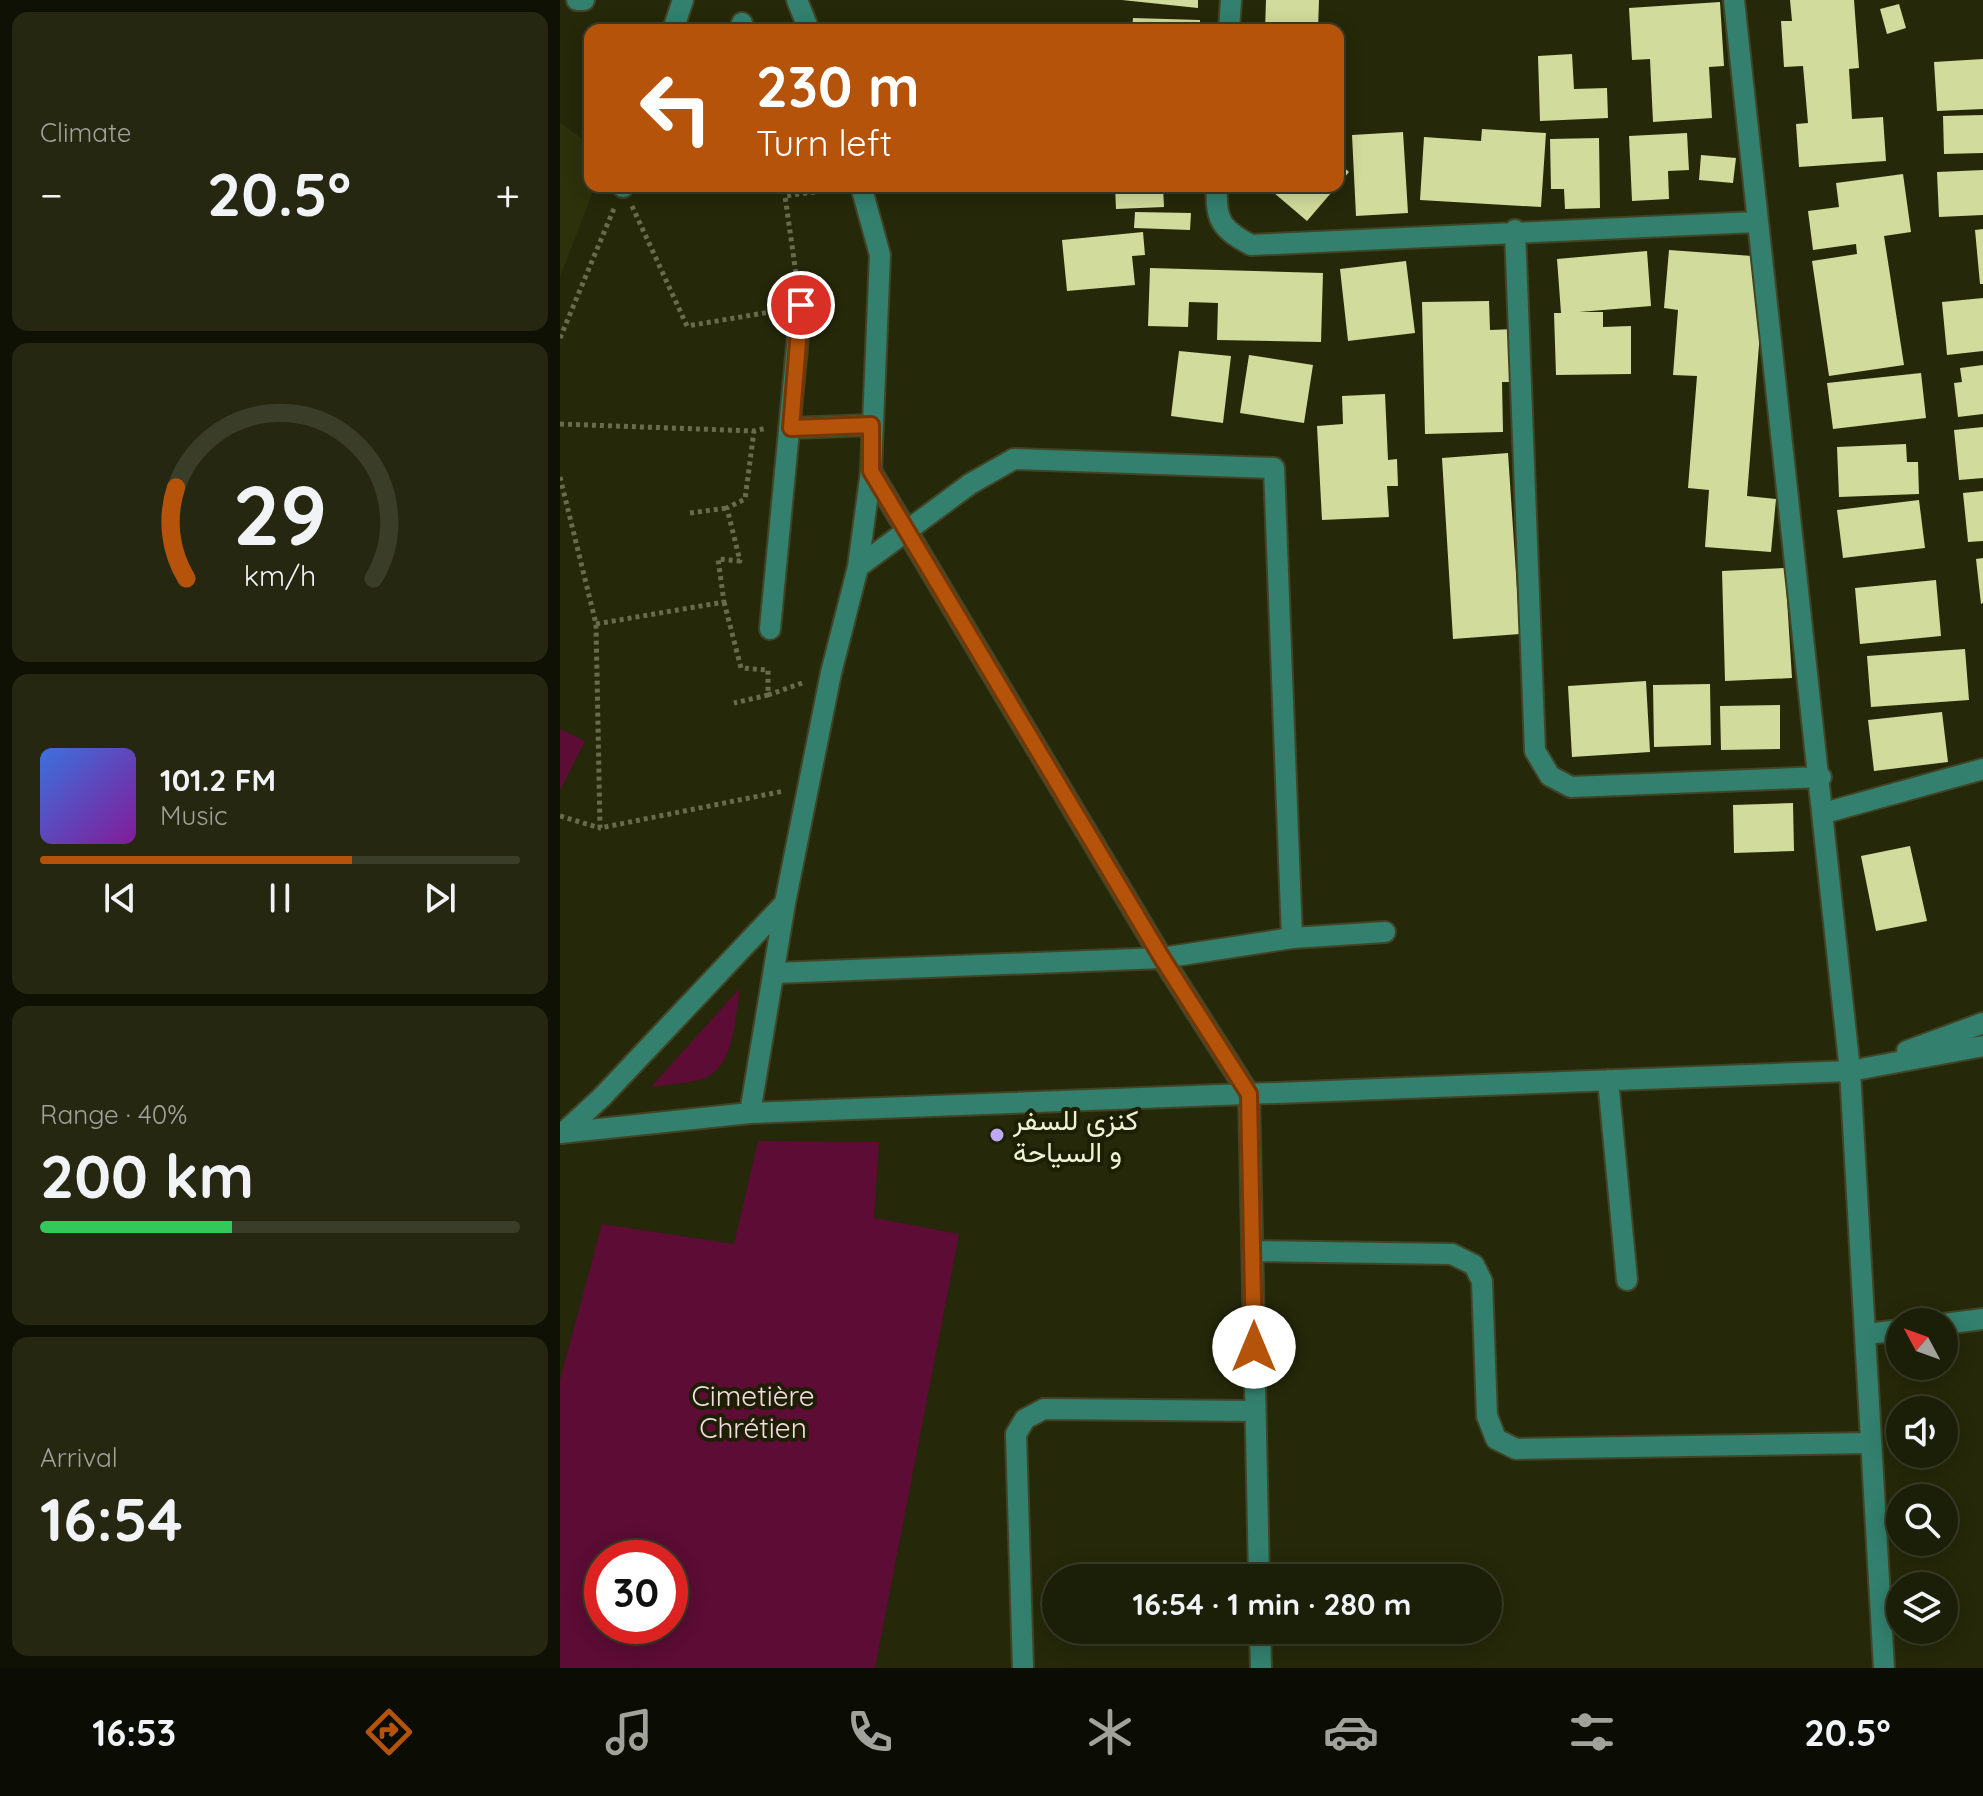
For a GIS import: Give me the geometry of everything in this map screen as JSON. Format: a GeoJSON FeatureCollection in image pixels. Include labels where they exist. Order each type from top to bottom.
{"type":"FeatureCollection","features":[{"type":"Feature","properties":{"kind":"street"},"geometry":{"type":"LineString","coordinates":[[577,0],[584,0]]}},
{"type":"Feature","properties":{"kind":"street"},"geometry":{"type":"LineString","coordinates":[[675,24],[683,0]]}},
{"type":"Feature","properties":{"kind":"street"},"geometry":{"type":"LineString","coordinates":[[797,0],[807,24]]}},
{"type":"Feature","properties":{"kind":"street"},"geometry":{"type":"LineString","coordinates":[[1229,24],[1231,0]]}},
{"type":"Feature","properties":{"kind":"street"},"geometry":{"type":"LineString","coordinates":[[1734,0],[1756,222],[1821,777],[1850,1071],[1884,1668]]}},
{"type":"Feature","properties":{"kind":"street"},"geometry":{"type":"LineString","coordinates":[[750,1113],[785,903],[831,673],[858,567],[871,471],[880,255],[863,192]]}},
{"type":"Feature","properties":{"kind":"street"},"geometry":{"type":"LineString","coordinates":[[1217,192],[1216,212],[1230,234],[1251,245],[1515,230],[1756,222]]}},
{"type":"Feature","properties":{"kind":"street"},"geometry":{"type":"LineString","coordinates":[[1515,230],[1535,751],[1550,776],[1571,787],[1821,777]]}},
{"type":"Feature","properties":{"kind":"street"},"geometry":{"type":"LineString","coordinates":[[770,629],[801,305]]}},
{"type":"Feature","properties":{"kind":"street"},"geometry":{"type":"LineString","coordinates":[[791,428],[871,425]]}},
{"type":"Feature","properties":{"kind":"street"},"geometry":{"type":"LineString","coordinates":[[858,567],[907,528],[1014,459],[1274,468],[1292,938]]}},
{"type":"Feature","properties":{"kind":"street"},"geometry":{"type":"LineString","coordinates":[[871,471],[1162,958],[1249,1094],[1255,1251],[1254,1411],[1259,1564]]}},
{"type":"Feature","properties":{"kind":"street"},"geometry":{"type":"LineString","coordinates":[[1824,813],[1983,769]]}},
{"type":"Feature","properties":{"kind":"street"},"geometry":{"type":"LineString","coordinates":[[561,1134],[602,1097],[785,903]]}},
{"type":"Feature","properties":{"kind":"street"},"geometry":{"type":"LineString","coordinates":[[775,973],[1162,958],[1292,938],[1385,932]]}},
{"type":"Feature","properties":{"kind":"street"},"geometry":{"type":"LineString","coordinates":[[1850,1071],[1983,1023]]}},
{"type":"Feature","properties":{"kind":"street"},"geometry":{"type":"LineString","coordinates":[[561,1134],[750,1113],[1850,1071],[1983,1046]]}},
{"type":"Feature","properties":{"kind":"street"},"geometry":{"type":"LineString","coordinates":[[1608,1080],[1627,1280]]}},
{"type":"Feature","properties":{"kind":"street"},"geometry":{"type":"LineString","coordinates":[[1255,1251],[1452,1254],[1474,1265],[1482,1281],[1487,1416],[1496,1439],[1516,1449],[1869,1443]]}},
{"type":"Feature","properties":{"kind":"street"},"geometry":{"type":"LineString","coordinates":[[1958,1322],[1983,1319]]}},
{"type":"Feature","properties":{"kind":"street"},"geometry":{"type":"LineString","coordinates":[[1867,1334],[1886,1332]]}},
{"type":"Feature","properties":{"kind":"street"},"geometry":{"type":"LineString","coordinates":[[1023,1668],[1016,1434],[1025,1419],[1044,1409],[1254,1411]]}},
{"type":"Feature","properties":{"kind":"street"},"geometry":{"type":"LineString","coordinates":[[1260,1644],[1261,1668]]}},
{"type":"Feature","properties":{"kind":"path"},"geometry":{"type":"LineString","coordinates":[[560,338],[621,192]]}},
{"type":"Feature","properties":{"kind":"path"},"geometry":{"type":"LineString","coordinates":[[626,192],[687,326],[779,311]]}},
{"type":"Feature","properties":{"kind":"path"},"geometry":{"type":"LineString","coordinates":[[560,424],[754,431],[791,428]]}},
{"type":"Feature","properties":{"kind":"path"},"geometry":{"type":"LineString","coordinates":[[690,513],[727,508],[745,499],[754,431]]}},
{"type":"Feature","properties":{"kind":"path"},"geometry":{"type":"LineString","coordinates":[[560,477],[596,624],[600,828]]}},
{"type":"Feature","properties":{"kind":"path"},"geometry":{"type":"LineString","coordinates":[[727,508],[740,561],[718,559],[724,602],[741,668],[768,670],[768,695]]}},
{"type":"Feature","properties":{"kind":"path"},"geometry":{"type":"LineString","coordinates":[[596,624],[724,602]]}},
{"type":"Feature","properties":{"kind":"path"},"geometry":{"type":"LineString","coordinates":[[734,703],[768,695],[831,673]]}},
{"type":"Feature","properties":{"kind":"path"},"geometry":{"type":"LineString","coordinates":[[560,816],[600,828],[811,785]]}},
{"type":"Feature","properties":{"kind":"shaded area"},"geometry":{"type":"Polygon","coordinates":[[[560,123],[584,140],[584,192],[593,192],[560,277],[560,123]]]}},
{"type":"Feature","properties":{"kind":"green space"},"geometry":{"type":"Polygon","coordinates":[[[560,729],[585,741],[560,790],[560,729]]]}},
{"type":"Feature","properties":{"kind":"green space"},"geometry":{"type":"Polygon","coordinates":[[[740,988],[732,1040],[721,1064],[713,1073],[690,1082],[651,1087],[740,988]]]}},
{"type":"Feature","properties":{"kind":"green space","name":"Cimetière Chrétien"},"geometry":{"type":"Polygon","coordinates":[[[758,1141],[879,1142],[874,1218],[959,1234],[875,1668],[560,1668],[560,1380],[602,1224],[734,1244],[758,1141]]]}},
{"type":"Feature","properties":{"kind":"building"},"geometry":{"type":"Polygon","coordinates":[[[1122,0],[1198,0],[1198,8],[1122,0]]]}},
{"type":"Feature","properties":{"kind":"building"},"geometry":{"type":"Polygon","coordinates":[[[1266,0],[1319,0],[1318,24],[1265,24],[1266,0]]]}},
{"type":"Feature","properties":{"kind":"building"},"geometry":{"type":"Polygon","coordinates":[[[1790,0],[1854,0],[1859,68],[1849,69],[1852,119],[1883,117],[1886,161],[1799,167],[1796,124],[1808,123],[1803,66],[1784,67],[1781,21],[1792,21],[1790,0]]]}},
{"type":"Feature","properties":{"kind":"building"},"geometry":{"type":"Polygon","coordinates":[[[1720,2],[1724,66],[1709,67],[1712,118],[1653,122],[1650,59],[1632,60],[1629,8],[1720,2]]]}},
{"type":"Feature","properties":{"kind":"building"},"geometry":{"type":"Polygon","coordinates":[[[1899,4],[1906,28],[1887,34],[1880,9],[1899,4]]]}},
{"type":"Feature","properties":{"kind":"building"},"geometry":{"type":"Polygon","coordinates":[[[1133,18],[1200,20],[1200,24],[1132,24],[1133,18]]]}},
{"type":"Feature","properties":{"kind":"building"},"geometry":{"type":"Polygon","coordinates":[[[1572,54],[1574,89],[1607,88],[1608,118],[1540,121],[1538,56],[1572,54]]]}},
{"type":"Feature","properties":{"kind":"building"},"geometry":{"type":"Polygon","coordinates":[[[1983,59],[1983,109],[1937,111],[1934,62],[1983,59]]]}},
{"type":"Feature","properties":{"kind":"building"},"geometry":{"type":"Polygon","coordinates":[[[1983,115],[1983,153],[1944,154],[1943,116],[1983,115]]]}},
{"type":"Feature","properties":{"kind":"building"},"geometry":{"type":"Polygon","coordinates":[[[1482,129],[1546,133],[1541,207],[1420,200],[1424,137],[1481,141],[1482,129]]]}},
{"type":"Feature","properties":{"kind":"building"},"geometry":{"type":"Polygon","coordinates":[[[1403,132],[1408,213],[1356,216],[1352,135],[1403,132]]]}},
{"type":"Feature","properties":{"kind":"building"},"geometry":{"type":"Polygon","coordinates":[[[1687,133],[1689,170],[1668,171],[1669,199],[1632,201],[1629,136],[1687,133]]]}},
{"type":"Feature","properties":{"kind":"building"},"geometry":{"type":"Polygon","coordinates":[[[1599,138],[1600,208],[1565,209],[1564,189],[1551,189],[1550,139],[1599,138]]]}},
{"type":"Feature","properties":{"kind":"building"},"geometry":{"type":"Polygon","coordinates":[[[1701,155],[1736,158],[1733,183],[1699,180],[1701,155]]]}},
{"type":"Feature","properties":{"kind":"building"},"geometry":{"type":"Polygon","coordinates":[[[1983,170],[1983,215],[1939,217],[1937,172],[1983,170]]]}},
{"type":"Feature","properties":{"kind":"building"},"geometry":{"type":"Polygon","coordinates":[[[1903,174],[1911,232],[1884,236],[1904,365],[1829,376],[1812,261],[1857,254],[1856,244],[1813,250],[1808,211],[1839,207],[1836,183],[1903,174]]]}},
{"type":"Feature","properties":{"kind":"building"},"geometry":{"type":"Polygon","coordinates":[[[1115,192],[1163,192],[1164,207],[1116,209],[1115,192]]]}},
{"type":"Feature","properties":{"kind":"building"},"geometry":{"type":"Polygon","coordinates":[[[1273,192],[1332,192],[1307,221],[1273,192]]]}},
{"type":"Feature","properties":{"kind":"building"},"geometry":{"type":"Polygon","coordinates":[[[1135,212],[1191,213],[1190,230],[1134,228],[1135,212]]]}},
{"type":"Feature","properties":{"kind":"building"},"geometry":{"type":"Polygon","coordinates":[[[1983,229],[1983,284],[1980,284],[1975,230],[1983,229]]]}},
{"type":"Feature","properties":{"kind":"building"},"geometry":{"type":"Polygon","coordinates":[[[1143,232],[1145,255],[1132,256],[1135,285],[1067,291],[1062,240],[1143,232]]]}},
{"type":"Feature","properties":{"kind":"building"},"geometry":{"type":"Polygon","coordinates":[[[1669,250],[1766,257],[1747,496],[1776,499],[1771,552],[1705,547],[1709,490],[1688,488],[1697,376],[1673,375],[1678,310],[1664,308],[1669,250]]]}},
{"type":"Feature","properties":{"kind":"building"},"geometry":{"type":"Polygon","coordinates":[[[1647,251],[1651,306],[1579,312],[1603,312],[1603,327],[1631,326],[1631,374],[1556,375],[1554,313],[1561,313],[1557,259],[1647,251]]]}},
{"type":"Feature","properties":{"kind":"building"},"geometry":{"type":"Polygon","coordinates":[[[1406,261],[1415,333],[1348,341],[1340,269],[1406,261]]]}},
{"type":"Feature","properties":{"kind":"building"},"geometry":{"type":"Polygon","coordinates":[[[1150,268],[1323,273],[1321,342],[1217,340],[1218,303],[1189,302],[1188,327],[1148,326],[1150,268]]]}},
{"type":"Feature","properties":{"kind":"building"},"geometry":{"type":"Polygon","coordinates":[[[1983,298],[1983,351],[1947,355],[1942,302],[1983,298]]]}},
{"type":"Feature","properties":{"kind":"building"},"geometry":{"type":"Polygon","coordinates":[[[1489,301],[1490,330],[1515,329],[1517,382],[1502,382],[1503,432],[1425,434],[1422,302],[1489,301]]]}},
{"type":"Feature","properties":{"kind":"building"},"geometry":{"type":"Polygon","coordinates":[[[1179,351],[1231,356],[1223,423],[1171,416],[1179,351]]]}},
{"type":"Feature","properties":{"kind":"building"},"geometry":{"type":"Polygon","coordinates":[[[1249,355],[1313,365],[1304,423],[1240,413],[1249,355]]]}},
{"type":"Feature","properties":{"kind":"building"},"geometry":{"type":"Polygon","coordinates":[[[1983,365],[1983,414],[1958,417],[1954,383],[1962,382],[1960,368],[1983,365]]]}},
{"type":"Feature","properties":{"kind":"building"},"geometry":{"type":"Polygon","coordinates":[[[1921,373],[1926,418],[1833,429],[1827,383],[1921,373]]]}},
{"type":"Feature","properties":{"kind":"building"},"geometry":{"type":"Polygon","coordinates":[[[1385,394],[1388,460],[1397,459],[1398,486],[1387,486],[1389,517],[1322,520],[1317,426],[1343,424],[1342,396],[1385,394]]]}},
{"type":"Feature","properties":{"kind":"building"},"geometry":{"type":"Polygon","coordinates":[[[1983,427],[1983,478],[1959,480],[1954,430],[1983,427]]]}},
{"type":"Feature","properties":{"kind":"building"},"geometry":{"type":"Polygon","coordinates":[[[1906,444],[1907,462],[1918,462],[1919,494],[1839,497],[1837,447],[1906,444]]]}},
{"type":"Feature","properties":{"kind":"building"},"geometry":{"type":"Polygon","coordinates":[[[1508,453],[1520,634],[1453,639],[1442,458],[1508,453]]]}},
{"type":"Feature","properties":{"kind":"building"},"geometry":{"type":"Polygon","coordinates":[[[1983,491],[1983,541],[1968,542],[1963,493],[1983,491]]]}},
{"type":"Feature","properties":{"kind":"building"},"geometry":{"type":"Polygon","coordinates":[[[1919,500],[1925,548],[1843,558],[1837,510],[1919,500]]]}},
{"type":"Feature","properties":{"kind":"building"},"geometry":{"type":"Polygon","coordinates":[[[1983,558],[1983,603],[1981,604],[1976,559],[1983,558]]]}},
{"type":"Feature","properties":{"kind":"building"},"geometry":{"type":"Polygon","coordinates":[[[1785,568],[1792,678],[1725,681],[1722,571],[1785,568]]]}},
{"type":"Feature","properties":{"kind":"building"},"geometry":{"type":"Polygon","coordinates":[[[1936,580],[1941,636],[1860,644],[1855,588],[1936,580]]]}},
{"type":"Feature","properties":{"kind":"building"},"geometry":{"type":"Polygon","coordinates":[[[1965,649],[1969,700],[1871,707],[1867,656],[1965,649]]]}},
{"type":"Feature","properties":{"kind":"building"},"geometry":{"type":"Polygon","coordinates":[[[1646,681],[1650,752],[1572,757],[1568,686],[1646,681]]]}},
{"type":"Feature","properties":{"kind":"building"},"geometry":{"type":"Polygon","coordinates":[[[1710,684],[1711,745],[1654,747],[1653,685],[1710,684]]]}},
{"type":"Feature","properties":{"kind":"building"},"geometry":{"type":"Polygon","coordinates":[[[1780,705],[1780,749],[1721,750],[1720,706],[1780,705]]]}},
{"type":"Feature","properties":{"kind":"building"},"geometry":{"type":"Polygon","coordinates":[[[1942,712],[1948,762],[1874,771],[1868,720],[1942,712]]]}},
{"type":"Feature","properties":{"kind":"building"},"geometry":{"type":"Polygon","coordinates":[[[1793,803],[1794,851],[1734,853],[1733,805],[1793,803]]]}},
{"type":"Feature","properties":{"kind":"building"},"geometry":{"type":"Polygon","coordinates":[[[1910,846],[1927,921],[1876,931],[1861,856],[1910,846]]]}},
{"type":"Feature","properties":{"kind":"place","name":"كنزي للسفر و السياحة"},"geometry":{"type":"Point","coordinates":[997,1135]}},
{"type":"Feature","properties":{"kind":"route"},"geometry":{"type":"LineString","coordinates":[[801,305],[791,428],[871,425],[871,471],[1162,958],[1249,1094],[1255,1251],[1254,1347]]}}]}
